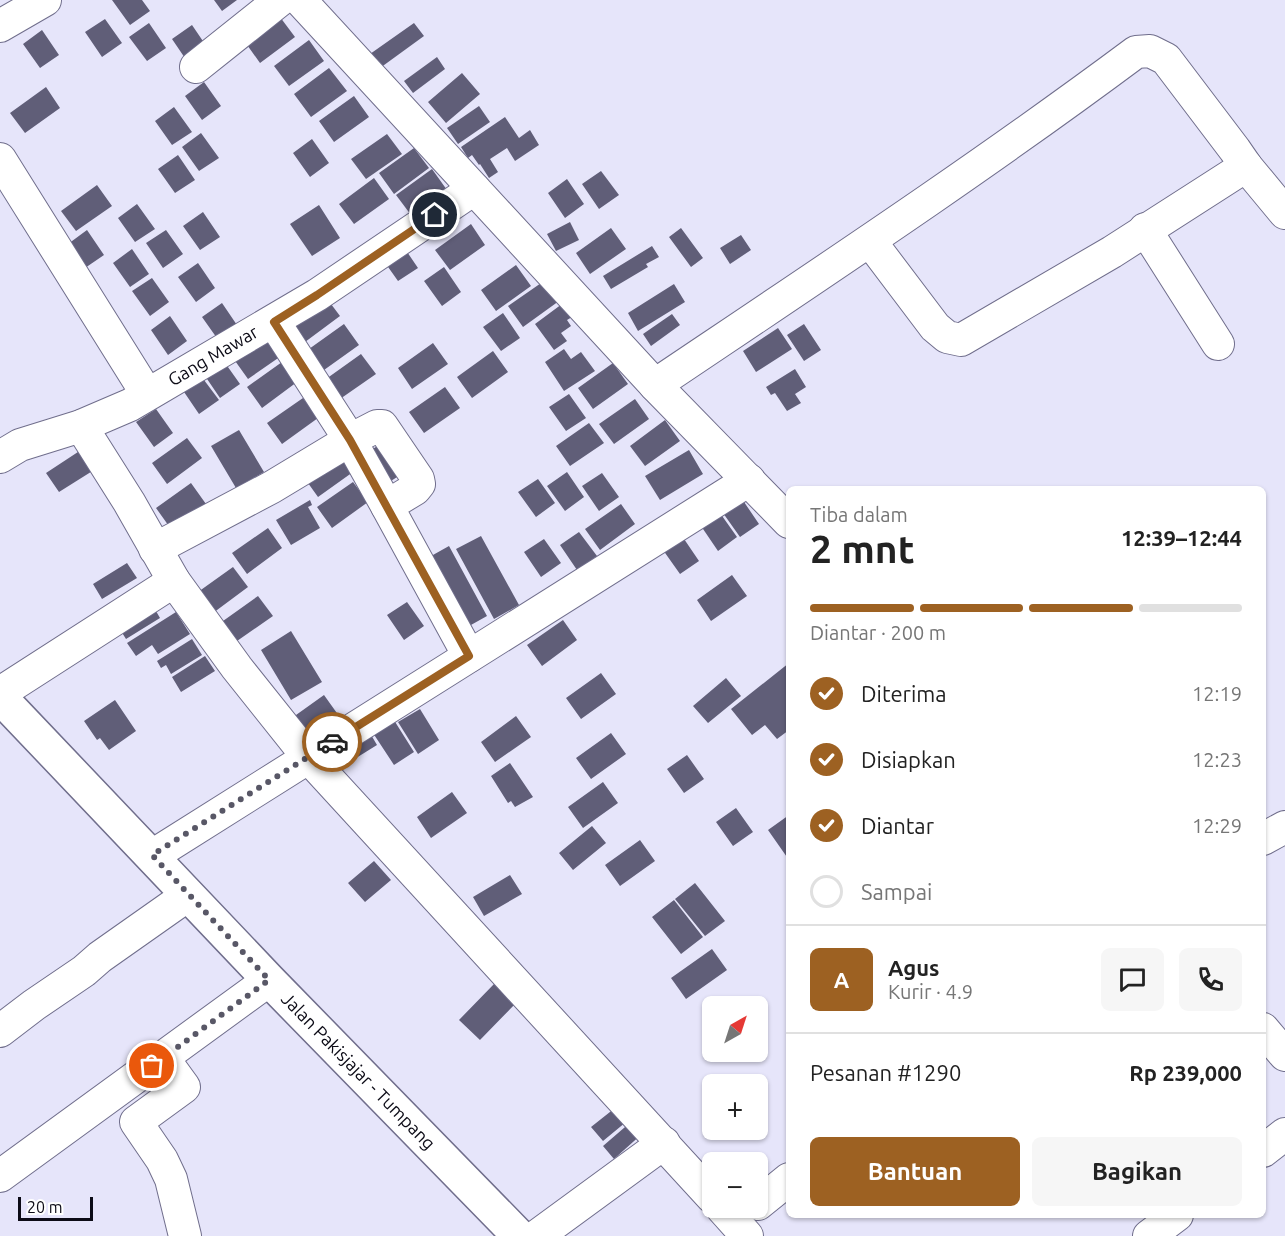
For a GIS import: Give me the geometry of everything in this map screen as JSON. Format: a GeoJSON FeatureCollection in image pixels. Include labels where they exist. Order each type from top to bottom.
{"type":"FeatureCollection","features":[{"type":"Feature","properties":{"kind":"main road","name":"Jalan Pakisjajar - Tumpang"},"geometry":{"type":"LineString","coordinates":[[0,695],[269,980],[519,1236]]}},
{"type":"Feature","properties":{"kind":"street"},"geometry":{"type":"LineString","coordinates":[[0,26],[45,0]]}},
{"type":"Feature","properties":{"kind":"street"},"geometry":{"type":"LineString","coordinates":[[196,67],[280,0]]}},
{"type":"Feature","properties":{"kind":"street"},"geometry":{"type":"LineString","coordinates":[[300,0],[655,385],[786,519]]}},
{"type":"Feature","properties":{"kind":"street"},"geometry":{"type":"LineString","coordinates":[[655,385],[870,241],[1039,124],[1136,52],[1150,51],[1166,59],[1246,166],[1285,213]]}},
{"type":"Feature","properties":{"kind":"street"},"geometry":{"type":"LineString","coordinates":[[0,159],[147,394]]}},
{"type":"Feature","properties":{"kind":"street"},"geometry":{"type":"LineString","coordinates":[[870,241],[935,327],[947,337],[961,340],[1112,252],[1246,166]]}},
{"type":"Feature","properties":{"kind":"street","name":"Gang Mawar"},"geometry":{"type":"LineString","coordinates":[[0,457],[20,445],[81,426],[130,405],[317,295],[474,189]]}},
{"type":"Feature","properties":{"kind":"street"},"geometry":{"type":"LineString","coordinates":[[1145,229],[1218,344]]}},
{"type":"Feature","properties":{"kind":"street"},"geometry":{"type":"LineString","coordinates":[[274,322],[350,440]]}},
{"type":"Feature","properties":{"kind":"street"},"geometry":{"type":"LineString","coordinates":[[81,426],[129,502],[174,581],[237,668],[308,757],[702,1186]]}},
{"type":"Feature","properties":{"kind":"street"},"geometry":{"type":"LineString","coordinates":[[155,549],[272,487],[350,440],[377,426],[382,426],[418,479],[415,489],[387,506],[469,656]]}},
{"type":"Feature","properties":{"kind":"street"},"geometry":{"type":"LineString","coordinates":[[152,855],[749,480]]}},
{"type":"Feature","properties":{"kind":"street"},"geometry":{"type":"LineString","coordinates":[[0,695],[174,581]]}},
{"type":"Feature","properties":{"kind":"street"},"geometry":{"type":"LineString","coordinates":[[1266,837],[1285,827]]}},
{"type":"Feature","properties":{"kind":"street"},"geometry":{"type":"LineString","coordinates":[[0,1031],[188,895]]}},
{"type":"Feature","properties":{"kind":"street"},"geometry":{"type":"LineString","coordinates":[[0,1176],[269,980]]}},
{"type":"Feature","properties":{"kind":"street"},"geometry":{"type":"LineString","coordinates":[[1266,1033],[1285,1055]]}},
{"type":"Feature","properties":{"kind":"street"},"geometry":{"type":"LineString","coordinates":[[163,1058],[184,1087],[136,1122],[162,1160],[171,1179],[185,1236]]}},
{"type":"Feature","properties":{"kind":"street"},"geometry":{"type":"LineString","coordinates":[[1266,1149],[1285,1134]]}},
{"type":"Feature","properties":{"kind":"street"},"geometry":{"type":"LineString","coordinates":[[537,1236],[664,1143]]}},
{"type":"Feature","properties":{"kind":"street"},"geometry":{"type":"LineString","coordinates":[[768,1196],[786,1181]]}},
{"type":"Feature","properties":{"kind":"street"},"geometry":{"type":"LineString","coordinates":[[1149,1236],[1173,1218]]}},
{"type":"Feature","properties":{"kind":"building"},"geometry":{"type":"Polygon","coordinates":[[[112,0],[142,0],[150,11],[130,25],[112,0]]]}},
{"type":"Feature","properties":{"kind":"building"},"geometry":{"type":"Polygon","coordinates":[[[214,0],[237,0],[222,11],[214,0]]]}},
{"type":"Feature","properties":{"kind":"building"},"geometry":{"type":"Polygon","coordinates":[[[280,17],[295,37],[260,63],[245,42],[280,17]]]}},
{"type":"Feature","properties":{"kind":"building"},"geometry":{"type":"Polygon","coordinates":[[[105,19],[122,43],[102,57],[85,32],[105,19]]]}},
{"type":"Feature","properties":{"kind":"building"},"geometry":{"type":"Polygon","coordinates":[[[149,23],[166,48],[147,61],[129,37],[149,23]]]}},
{"type":"Feature","properties":{"kind":"building"},"geometry":{"type":"Polygon","coordinates":[[[414,23],[424,36],[380,68],[370,54],[414,23]]]}},
{"type":"Feature","properties":{"kind":"building"},"geometry":{"type":"Polygon","coordinates":[[[192,25],[209,50],[189,64],[172,39],[192,25]]]}},
{"type":"Feature","properties":{"kind":"building"},"geometry":{"type":"Polygon","coordinates":[[[42,30],[59,55],[40,68],[23,44],[42,30]]]}},
{"type":"Feature","properties":{"kind":"building"},"geometry":{"type":"Polygon","coordinates":[[[309,40],[324,61],[289,86],[274,66],[309,40]]]}},
{"type":"Feature","properties":{"kind":"building"},"geometry":{"type":"Polygon","coordinates":[[[437,57],[445,69],[413,93],[404,81],[437,57]]]}},
{"type":"Feature","properties":{"kind":"building"},"geometry":{"type":"Polygon","coordinates":[[[329,68],[347,91],[311,117],[294,94],[329,68]]]}},
{"type":"Feature","properties":{"kind":"building"},"geometry":{"type":"Polygon","coordinates":[[[462,73],[480,94],[446,123],[428,102],[462,73]]]}},
{"type":"Feature","properties":{"kind":"building"},"geometry":{"type":"Polygon","coordinates":[[[204,82],[221,106],[202,120],[185,96],[204,82]]]}},
{"type":"Feature","properties":{"kind":"building"},"geometry":{"type":"Polygon","coordinates":[[[46,87],[60,108],[25,133],[10,113],[46,87]]]}},
{"type":"Feature","properties":{"kind":"building"},"geometry":{"type":"Polygon","coordinates":[[[354,96],[369,117],[334,142],[319,121],[354,96]]]}},
{"type":"Feature","properties":{"kind":"building"},"geometry":{"type":"Polygon","coordinates":[[[479,106],[490,122],[458,144],[447,128],[479,106]]]}},
{"type":"Feature","properties":{"kind":"building"},"geometry":{"type":"Polygon","coordinates":[[[174,107],[192,132],[172,145],[155,121],[174,107]]]}},
{"type":"Feature","properties":{"kind":"building"},"geometry":{"type":"Polygon","coordinates":[[[505,117],[519,138],[530,130],[539,145],[515,161],[507,148],[490,159],[498,172],[489,178],[472,155],[468,158],[461,147],[505,117]]]}},
{"type":"Feature","properties":{"kind":"building"},"geometry":{"type":"Polygon","coordinates":[[[201,133],[219,158],[199,171],[182,147],[201,133]]]}},
{"type":"Feature","properties":{"kind":"building"},"geometry":{"type":"Polygon","coordinates":[[[387,134],[402,154],[366,179],[351,159],[387,134]]]}},
{"type":"Feature","properties":{"kind":"building"},"geometry":{"type":"Polygon","coordinates":[[[312,139],[329,163],[310,177],[293,153],[312,139]]]}},
{"type":"Feature","properties":{"kind":"building"},"geometry":{"type":"Polygon","coordinates":[[[414,148],[429,168],[394,194],[379,173],[414,148]]]}},
{"type":"Feature","properties":{"kind":"building"},"geometry":{"type":"Polygon","coordinates":[[[178,155],[195,180],[175,193],[158,169],[178,155]]]}},
{"type":"Feature","properties":{"kind":"building"},"geometry":{"type":"Polygon","coordinates":[[[432,169],[447,190],[411,215],[396,195],[432,169]]]}},
{"type":"Feature","properties":{"kind":"building"},"geometry":{"type":"Polygon","coordinates":[[[601,171],[619,195],[599,209],[582,184],[601,171]]]}},
{"type":"Feature","properties":{"kind":"building"},"geometry":{"type":"Polygon","coordinates":[[[374,178],[389,199],[354,224],[339,204],[374,178]]]}},
{"type":"Feature","properties":{"kind":"building"},"geometry":{"type":"Polygon","coordinates":[[[567,179],[584,204],[565,218],[548,193],[567,179]]]}},
{"type":"Feature","properties":{"kind":"building"},"geometry":{"type":"Polygon","coordinates":[[[97,185],[112,206],[76,231],[61,211],[97,185]]]}},
{"type":"Feature","properties":{"kind":"building"},"geometry":{"type":"Polygon","coordinates":[[[137,204],[155,229],[135,242],[118,218],[137,204]]]}},
{"type":"Feature","properties":{"kind":"building"},"geometry":{"type":"Polygon","coordinates":[[[319,205],[340,238],[312,256],[290,224],[319,205]]]}},
{"type":"Feature","properties":{"kind":"building"},"geometry":{"type":"Polygon","coordinates":[[[203,212],[220,237],[200,250],[183,226],[203,212]]]}},
{"type":"Feature","properties":{"kind":"building"},"geometry":{"type":"Polygon","coordinates":[[[570,222],[579,240],[556,251],[547,234],[570,222]]]}},
{"type":"Feature","properties":{"kind":"building"},"geometry":{"type":"Polygon","coordinates":[[[471,224],[485,245],[450,270],[435,250],[471,224]]]}},
{"type":"Feature","properties":{"kind":"building"},"geometry":{"type":"Polygon","coordinates":[[[611,228],[626,249],[590,274],[576,253],[611,228]]]}},
{"type":"Feature","properties":{"kind":"building"},"geometry":{"type":"Polygon","coordinates":[[[681,228],[703,258],[691,267],[669,237],[681,228]]]}},
{"type":"Feature","properties":{"kind":"building"},"geometry":{"type":"Polygon","coordinates":[[[87,230],[104,255],[85,268],[68,244],[87,230]]]}},
{"type":"Feature","properties":{"kind":"building"},"geometry":{"type":"Polygon","coordinates":[[[166,230],[183,254],[163,268],[146,243],[166,230]]]}},
{"type":"Feature","properties":{"kind":"building"},"geometry":{"type":"Polygon","coordinates":[[[741,235],[751,250],[730,264],[720,248],[741,235]]]}},
{"type":"Feature","properties":{"kind":"building"},"geometry":{"type":"Polygon","coordinates":[[[401,243],[418,268],[398,281],[381,257],[401,243]]]}},
{"type":"Feature","properties":{"kind":"building"},"geometry":{"type":"Polygon","coordinates":[[[652,246],[659,257],[646,264],[648,267],[611,289],[603,276],[652,246]]]}},
{"type":"Feature","properties":{"kind":"building"},"geometry":{"type":"Polygon","coordinates":[[[132,249],[149,274],[130,287],[113,263],[132,249]]]}},
{"type":"Feature","properties":{"kind":"building"},"geometry":{"type":"Polygon","coordinates":[[[198,263],[215,288],[196,302],[178,277],[198,263]]]}},
{"type":"Feature","properties":{"kind":"building"},"geometry":{"type":"Polygon","coordinates":[[[516,265],[531,286],[496,311],[481,290],[516,265]]]}},
{"type":"Feature","properties":{"kind":"building"},"geometry":{"type":"Polygon","coordinates":[[[444,267],[461,292],[442,306],[424,281],[444,267]]]}},
{"type":"Feature","properties":{"kind":"building"},"geometry":{"type":"Polygon","coordinates":[[[152,278],[169,302],[150,316],[132,291],[152,278]]]}},
{"type":"Feature","properties":{"kind":"building"},"geometry":{"type":"Polygon","coordinates":[[[544,281],[559,301],[523,327],[508,306],[544,281]]]}},
{"type":"Feature","properties":{"kind":"building"},"geometry":{"type":"Polygon","coordinates":[[[674,284],[685,302],[638,331],[628,313],[674,284]]]}},
{"type":"Feature","properties":{"kind":"building"},"geometry":{"type":"Polygon","coordinates":[[[325,296],[340,316],[305,342],[290,321],[325,296]]]}},
{"type":"Feature","properties":{"kind":"building"},"geometry":{"type":"Polygon","coordinates":[[[222,303],[239,328],[219,341],[202,317],[222,303]]]}},
{"type":"Feature","properties":{"kind":"building"},"geometry":{"type":"Polygon","coordinates":[[[562,304],[572,317],[567,320],[571,326],[561,333],[567,341],[554,350],[535,324],[562,304]]]}},
{"type":"Feature","properties":{"kind":"building"},"geometry":{"type":"Polygon","coordinates":[[[503,313],[520,338],[501,351],[483,327],[503,313]]]}},
{"type":"Feature","properties":{"kind":"building"},"geometry":{"type":"Polygon","coordinates":[[[672,314],[680,325],[651,346],[643,334],[672,314]]]}},
{"type":"Feature","properties":{"kind":"building"},"geometry":{"type":"Polygon","coordinates":[[[170,316],[187,341],[168,355],[151,330],[170,316]]]}},
{"type":"Feature","properties":{"kind":"building"},"geometry":{"type":"Polygon","coordinates":[[[344,324],[359,345],[324,370],[309,349],[344,324]]]}},
{"type":"Feature","properties":{"kind":"building"},"geometry":{"type":"Polygon","coordinates":[[[804,324],[821,350],[804,361],[787,335],[804,324]]]}},
{"type":"Feature","properties":{"kind":"building"},"geometry":{"type":"Polygon","coordinates":[[[778,328],[792,349],[756,372],[743,351],[778,328]]]}},
{"type":"Feature","properties":{"kind":"building"},"geometry":{"type":"Polygon","coordinates":[[[269,333],[284,354],[248,379],[233,358],[269,333]]]}},
{"type":"Feature","properties":{"kind":"building"},"geometry":{"type":"Polygon","coordinates":[[[433,343],[448,364],[412,389],[398,368],[433,343]]]}},
{"type":"Feature","properties":{"kind":"building"},"geometry":{"type":"Polygon","coordinates":[[[564,349],[571,359],[581,352],[595,371],[564,391],[545,362],[564,349]]]}},
{"type":"Feature","properties":{"kind":"building"},"geometry":{"type":"Polygon","coordinates":[[[493,351],[508,372],[472,398],[457,377],[493,351]]]}},
{"type":"Feature","properties":{"kind":"building"},"geometry":{"type":"Polygon","coordinates":[[[361,354],[376,374],[340,399],[326,379],[361,354]]]}},
{"type":"Feature","properties":{"kind":"building"},"geometry":{"type":"Polygon","coordinates":[[[223,360],[240,384],[220,398],[203,373],[223,360]]]}},
{"type":"Feature","properties":{"kind":"building"},"geometry":{"type":"Polygon","coordinates":[[[282,362],[297,382],[262,408],[247,387],[282,362]]]}},
{"type":"Feature","properties":{"kind":"building"},"geometry":{"type":"Polygon","coordinates":[[[613,363],[628,384],[593,409],[578,388],[613,363]]]}},
{"type":"Feature","properties":{"kind":"building"},"geometry":{"type":"Polygon","coordinates":[[[795,369],[806,387],[795,394],[801,403],[787,411],[775,393],[771,395],[766,387],[795,369]]]}},
{"type":"Feature","properties":{"kind":"building"},"geometry":{"type":"Polygon","coordinates":[[[201,376],[219,400],[199,414],[182,389],[201,376]]]}},
{"type":"Feature","properties":{"kind":"building"},"geometry":{"type":"Polygon","coordinates":[[[445,387],[460,408],[424,433],[409,412],[445,387]]]}},
{"type":"Feature","properties":{"kind":"building"},"geometry":{"type":"Polygon","coordinates":[[[569,394],[586,418],[566,431],[549,407],[569,394]]]}},
{"type":"Feature","properties":{"kind":"building"},"geometry":{"type":"Polygon","coordinates":[[[303,398],[318,418],[282,444],[267,423],[303,398]]]}},
{"type":"Feature","properties":{"kind":"building"},"geometry":{"type":"Polygon","coordinates":[[[635,399],[649,419],[614,444],[599,424],[635,399]]]}},
{"type":"Feature","properties":{"kind":"building"},"geometry":{"type":"Polygon","coordinates":[[[156,409],[173,433],[154,447],[136,422],[156,409]]]}},
{"type":"Feature","properties":{"kind":"building"},"geometry":{"type":"Polygon","coordinates":[[[665,420],[680,441],[645,466],[630,446],[665,420]]]}},
{"type":"Feature","properties":{"kind":"building"},"geometry":{"type":"Polygon","coordinates":[[[589,423],[604,443],[570,466],[556,446],[589,423]]]}},
{"type":"Feature","properties":{"kind":"building"},"geometry":{"type":"Polygon","coordinates":[[[239,430],[264,472],[236,488],[211,446],[239,430]]]}},
{"type":"Feature","properties":{"kind":"building"},"geometry":{"type":"Polygon","coordinates":[[[187,438],[202,458],[167,484],[152,463],[187,438]]]}},
{"type":"Feature","properties":{"kind":"building"},"geometry":{"type":"Polygon","coordinates":[[[389,439],[408,470],[380,488],[361,456],[389,439]]]}},
{"type":"Feature","properties":{"kind":"building"},"geometry":{"type":"Polygon","coordinates":[[[81,450],[94,470],[59,492],[46,473],[81,450]]]}},
{"type":"Feature","properties":{"kind":"building"},"geometry":{"type":"Polygon","coordinates":[[[689,450],[703,474],[660,500],[645,476],[689,450]]]}},
{"type":"Feature","properties":{"kind":"building"},"geometry":{"type":"Polygon","coordinates":[[[339,451],[353,472],[318,497],[303,476],[339,451]]]}},
{"type":"Feature","properties":{"kind":"building"},"geometry":{"type":"Polygon","coordinates":[[[567,472],[584,497],[565,511],[547,486],[567,472]]]}},
{"type":"Feature","properties":{"kind":"building"},"geometry":{"type":"Polygon","coordinates":[[[602,473],[619,497],[599,511],[582,486],[602,473]]]}},
{"type":"Feature","properties":{"kind":"building"},"geometry":{"type":"Polygon","coordinates":[[[538,479],[555,503],[536,517],[518,492],[538,479]]]}},
{"type":"Feature","properties":{"kind":"building"},"geometry":{"type":"Polygon","coordinates":[[[353,482],[368,502],[332,528],[317,507],[353,482]]]}},
{"type":"Feature","properties":{"kind":"building"},"geometry":{"type":"Polygon","coordinates":[[[191,483],[206,504],[171,529],[156,508],[191,483]]]}},
{"type":"Feature","properties":{"kind":"building"},"geometry":{"type":"Polygon","coordinates":[[[742,499],[759,524],[740,537],[723,513],[742,499]]]}},
{"type":"Feature","properties":{"kind":"building"},"geometry":{"type":"Polygon","coordinates":[[[310,500],[312,505],[308,507],[320,528],[291,545],[276,520],[310,500]]]}},
{"type":"Feature","properties":{"kind":"building"},"geometry":{"type":"Polygon","coordinates":[[[621,504],[635,524],[600,550],[585,529],[621,504]]]}},
{"type":"Feature","properties":{"kind":"building"},"geometry":{"type":"Polygon","coordinates":[[[720,513],[737,537],[718,551],[701,526],[720,513]]]}},
{"type":"Feature","properties":{"kind":"building"},"geometry":{"type":"Polygon","coordinates":[[[268,528],[282,548],[247,574],[232,553],[268,528]]]}},
{"type":"Feature","properties":{"kind":"building"},"geometry":{"type":"Polygon","coordinates":[[[579,532],[597,556],[577,570],[560,545],[579,532]]]}},
{"type":"Feature","properties":{"kind":"building"},"geometry":{"type":"Polygon","coordinates":[[[481,536],[519,605],[494,619],[456,549],[481,536]]]}},
{"type":"Feature","properties":{"kind":"building"},"geometry":{"type":"Polygon","coordinates":[[[682,536],[699,561],[680,574],[663,550],[682,536]]]}},
{"type":"Feature","properties":{"kind":"building"},"geometry":{"type":"Polygon","coordinates":[[[544,539],[561,563],[541,577],[524,552],[544,539]]]}},
{"type":"Feature","properties":{"kind":"building"},"geometry":{"type":"Polygon","coordinates":[[[449,546],[487,616],[462,630],[424,560],[449,546]]]}},
{"type":"Feature","properties":{"kind":"building"},"geometry":{"type":"Polygon","coordinates":[[[127,563],[137,578],[102,599],[93,584],[127,563]]]}},
{"type":"Feature","properties":{"kind":"building"},"geometry":{"type":"Polygon","coordinates":[[[233,567],[248,587],[213,613],[198,592],[233,567]]]}},
{"type":"Feature","properties":{"kind":"building"},"geometry":{"type":"Polygon","coordinates":[[[732,575],[747,596],[711,621],[697,600],[732,575]]]}},
{"type":"Feature","properties":{"kind":"building"},"geometry":{"type":"Polygon","coordinates":[[[258,596],[273,616],[237,641],[223,621],[258,596]]]}},
{"type":"Feature","properties":{"kind":"building"},"geometry":{"type":"Polygon","coordinates":[[[149,599],[160,618],[126,639],[114,620],[149,599]]]}},
{"type":"Feature","properties":{"kind":"building"},"geometry":{"type":"Polygon","coordinates":[[[407,602],[424,626],[404,640],[387,615],[407,602]]]}},
{"type":"Feature","properties":{"kind":"building"},"geometry":{"type":"Polygon","coordinates":[[[176,612],[190,634],[158,654],[152,645],[136,656],[127,643],[176,612]]]}},
{"type":"Feature","properties":{"kind":"building"},"geometry":{"type":"Polygon","coordinates":[[[563,620],[577,640],[542,666],[527,645],[563,620]]]}},
{"type":"Feature","properties":{"kind":"building"},"geometry":{"type":"Polygon","coordinates":[[[291,631],[322,682],[291,700],[261,650],[291,631]]]}},
{"type":"Feature","properties":{"kind":"building"},"geometry":{"type":"Polygon","coordinates":[[[192,639],[202,655],[171,674],[166,665],[161,668],[157,661],[192,639]]]}},
{"type":"Feature","properties":{"kind":"building"},"geometry":{"type":"Polygon","coordinates":[[[205,656],[215,671],[181,692],[172,677],[205,656]]]}},
{"type":"Feature","properties":{"kind":"building"},"geometry":{"type":"Polygon","coordinates":[[[786,665],[786,732],[777,739],[765,725],[752,735],[731,709],[786,665]]]}},
{"type":"Feature","properties":{"kind":"building"},"geometry":{"type":"Polygon","coordinates":[[[601,673],[616,694],[581,719],[566,698],[601,673]]]}},
{"type":"Feature","properties":{"kind":"building"},"geometry":{"type":"Polygon","coordinates":[[[726,678],[741,696],[708,723],[693,706],[726,678]]]}},
{"type":"Feature","properties":{"kind":"building"},"geometry":{"type":"Polygon","coordinates":[[[324,695],[339,716],[304,741],[289,720],[324,695]]]}},
{"type":"Feature","properties":{"kind":"building"},"geometry":{"type":"Polygon","coordinates":[[[115,700],[136,731],[109,750],[100,738],[97,740],[84,721],[115,700]]]}},
{"type":"Feature","properties":{"kind":"building"},"geometry":{"type":"Polygon","coordinates":[[[420,709],[439,740],[418,754],[398,722],[420,709]]]}},
{"type":"Feature","properties":{"kind":"building"},"geometry":{"type":"Polygon","coordinates":[[[516,716],[531,737],[495,762],[481,742],[516,716]]]}},
{"type":"Feature","properties":{"kind":"building"},"geometry":{"type":"Polygon","coordinates":[[[392,717],[414,752],[394,765],[371,730],[392,717]]]}},
{"type":"Feature","properties":{"kind":"building"},"geometry":{"type":"Polygon","coordinates":[[[367,728],[377,745],[348,763],[337,747],[367,728]]]}},
{"type":"Feature","properties":{"kind":"building"},"geometry":{"type":"Polygon","coordinates":[[[611,733],[626,754],[591,779],[576,758],[611,733]]]}},
{"type":"Feature","properties":{"kind":"building"},"geometry":{"type":"Polygon","coordinates":[[[687,755],[704,779],[684,793],[667,769],[687,755]]]}},
{"type":"Feature","properties":{"kind":"building"},"geometry":{"type":"Polygon","coordinates":[[[510,763],[533,797],[515,807],[511,801],[508,803],[491,776],[510,763]]]}},
{"type":"Feature","properties":{"kind":"building"},"geometry":{"type":"Polygon","coordinates":[[[603,782],[618,803],[583,828],[568,807],[603,782]]]}},
{"type":"Feature","properties":{"kind":"building"},"geometry":{"type":"Polygon","coordinates":[[[452,792],[467,813],[431,838],[417,817],[452,792]]]}},
{"type":"Feature","properties":{"kind":"building"},"geometry":{"type":"Polygon","coordinates":[[[736,808],[753,832],[733,846],[716,822],[736,808]]]}},
{"type":"Feature","properties":{"kind":"building"},"geometry":{"type":"Polygon","coordinates":[[[786,817],[786,856],[768,830],[786,817]]]}},
{"type":"Feature","properties":{"kind":"building"},"geometry":{"type":"Polygon","coordinates":[[[592,826],[606,843],[573,870],[559,853],[592,826]]]}},
{"type":"Feature","properties":{"kind":"building"},"geometry":{"type":"Polygon","coordinates":[[[640,840],[655,861],[620,886],[605,865],[640,840]]]}},
{"type":"Feature","properties":{"kind":"building"},"geometry":{"type":"Polygon","coordinates":[[[374,861],[391,880],[365,902],[348,883],[374,861]]]}},
{"type":"Feature","properties":{"kind":"building"},"geometry":{"type":"Polygon","coordinates":[[[510,875],[522,894],[484,916],[473,897],[510,875]]]}},
{"type":"Feature","properties":{"kind":"building"},"geometry":{"type":"Polygon","coordinates":[[[695,883],[725,921],[705,936],[675,899],[695,883]]]}},
{"type":"Feature","properties":{"kind":"building"},"geometry":{"type":"Polygon","coordinates":[[[674,900],[703,937],[681,954],[652,917],[674,900]]]}},
{"type":"Feature","properties":{"kind":"building"},"geometry":{"type":"Polygon","coordinates":[[[712,949],[727,970],[686,999],[671,978],[712,949]]]}},
{"type":"Feature","properties":{"kind":"building"},"geometry":{"type":"Polygon","coordinates":[[[494,984],[515,1004],[480,1040],[459,1020],[494,984]]]}},
{"type":"Feature","properties":{"kind":"building"},"geometry":{"type":"Polygon","coordinates":[[[615,1108],[626,1122],[603,1141],[591,1127],[615,1108]]]}},
{"type":"Feature","properties":{"kind":"building"},"geometry":{"type":"Polygon","coordinates":[[[632,1121],[643,1133],[614,1159],[603,1146],[632,1121]]]}},
{"type":"Feature","properties":{"kind":"way so far"},"geometry":{"type":"LineString","coordinates":[[152,1066],[269,980],[152,855],[332,742]]}},
{"type":"Feature","properties":{"kind":"route"},"geometry":{"type":"LineString","coordinates":[[332,742],[469,656],[350,440],[274,322],[435,215]]}}]}
